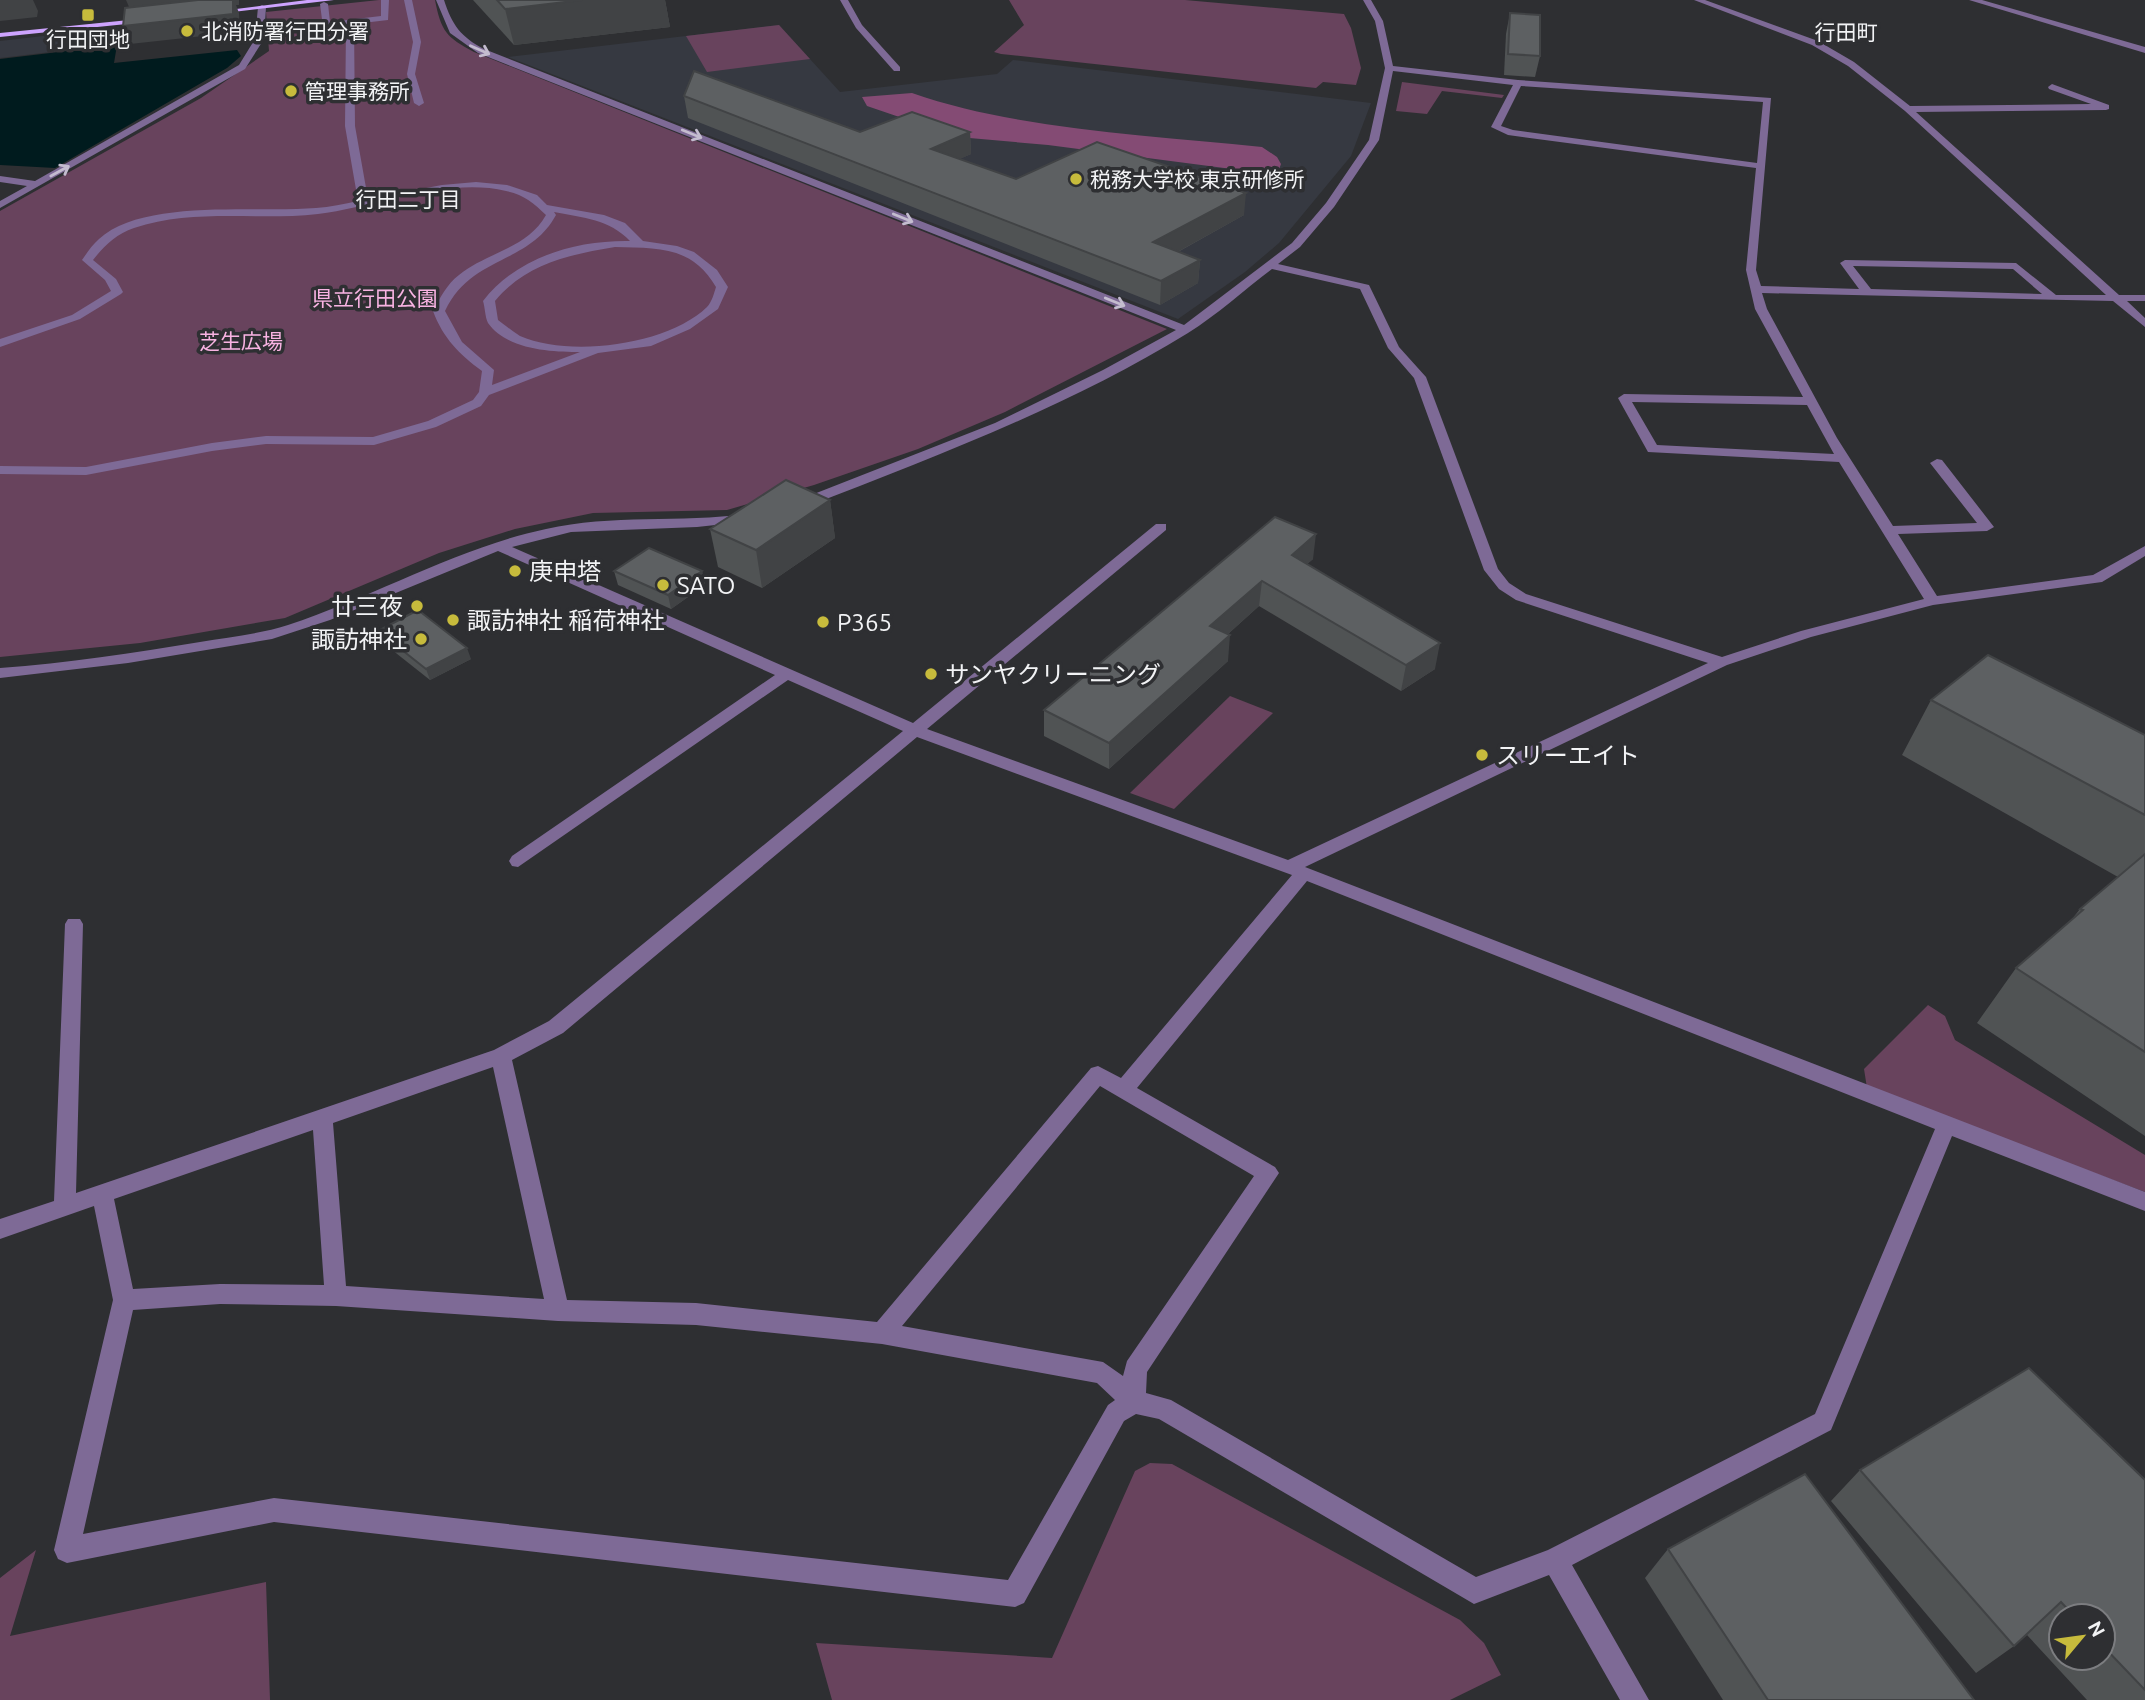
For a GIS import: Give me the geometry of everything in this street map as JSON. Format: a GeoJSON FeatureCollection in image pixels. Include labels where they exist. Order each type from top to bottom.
{"type":"FeatureCollection","features":[{"type":"Feature","properties":{"kind":"main road"},"geometry":{"type":"LineString","coordinates":[[208,9],[327,2]]}},
{"type":"Feature","properties":{"kind":"main road"},"geometry":{"type":"LineString","coordinates":[[0,27],[154,15],[0,35]]}},
{"type":"Feature","properties":{"kind":"street"},"geometry":{"type":"LineString","coordinates":[[327,2],[326,24],[385,18],[385,0]]}},
{"type":"Feature","properties":{"kind":"street"},"geometry":{"type":"LineString","coordinates":[[408,0],[417,42],[411,74],[419,103]]}},
{"type":"Feature","properties":{"kind":"street"},"geometry":{"type":"LineString","coordinates":[[440,0],[451,31],[459,39],[481,51],[1185,330]]}},
{"type":"Feature","properties":{"kind":"street"},"geometry":{"type":"LineString","coordinates":[[844,0],[859,26],[897,69]]}},
{"type":"Feature","properties":{"kind":"street"},"geometry":{"type":"LineString","coordinates":[[785,509],[1038,409],[1185,330],[1270,265],[1313,228],[1364,159],[1374,141],[1390,68],[1379,21],[1367,0]]}},
{"type":"Feature","properties":{"kind":"street"},"geometry":{"type":"LineString","coordinates":[[1698,0],[1815,43],[1851,64],[1908,109],[2145,324]]}},
{"type":"Feature","properties":{"kind":"street"},"geometry":{"type":"LineString","coordinates":[[1973,0],[2145,50]]}},
{"type":"Feature","properties":{"kind":"street"},"geometry":{"type":"LineString","coordinates":[[0,205],[242,66],[257,49],[262,36],[262,4]]}},
{"type":"Feature","properties":{"kind":"street"},"geometry":{"type":"LineString","coordinates":[[351,22],[351,126],[364,204]]}},
{"type":"Feature","properties":{"kind":"street"},"geometry":{"type":"LineString","coordinates":[[1390,68],[1517,83],[1768,100],[1751,270],[1761,309],[1844,458],[1933,601]]}},
{"type":"Feature","properties":{"kind":"street"},"geometry":{"type":"LineString","coordinates":[[1517,83],[1496,127],[1511,133],[1761,166]]}},
{"type":"Feature","properties":{"kind":"street"},"geometry":{"type":"LineString","coordinates":[[1908,109],[2106,107],[2052,87]]}},
{"type":"Feature","properties":{"kind":"street"},"geometry":{"type":"LineString","coordinates":[[0,179],[37,184]]}},
{"type":"Feature","properties":{"kind":"street"},"geometry":{"type":"LineString","coordinates":[[0,343],[70,319],[105,303],[117,292],[115,283],[109,274],[94,270],[87,260],[97,245],[126,228],[159,218],[190,212],[291,213],[364,204],[412,192],[468,185],[512,190],[530,196],[547,208],[551,215],[547,226],[533,238],[463,276],[446,295],[439,311],[446,332],[467,355],[488,370],[485,392],[477,403],[432,424],[374,441],[266,440],[212,447],[86,471],[0,470]]}},
{"type":"Feature","properties":{"kind":"street"},"geometry":{"type":"LineString","coordinates":[[547,208],[604,218],[621,225],[639,244]]}},
{"type":"Feature","properties":{"kind":"street"},"geometry":{"type":"LineString","coordinates":[[615,244],[639,244],[658,245],[691,253],[713,268],[722,287],[715,307],[686,327],[647,343],[598,349],[550,348],[515,338],[493,321],[489,301],[504,281],[533,263],[570,251],[615,244]]}},
{"type":"Feature","properties":{"kind":"street"},"geometry":{"type":"LineString","coordinates":[[1867,292],[1845,263],[2016,266],[2053,298]]}},
{"type":"Feature","properties":{"kind":"street"},"geometry":{"type":"LineString","coordinates":[[1270,265],[1365,287],[1394,348],[1420,377],[1491,570],[1504,586],[1521,597],[1722,662]]}},
{"type":"Feature","properties":{"kind":"street"},"geometry":{"type":"LineString","coordinates":[[1756,289],[2053,298],[2145,298]]}},
{"type":"Feature","properties":{"kind":"street"},"geometry":{"type":"LineString","coordinates":[[485,392],[598,349]]}},
{"type":"Feature","properties":{"kind":"street"},"geometry":{"type":"LineString","coordinates":[[1811,401],[1624,398],[1653,449],[1844,458]]}},
{"type":"Feature","properties":{"kind":"street"},"geometry":{"type":"LineString","coordinates":[[1889,530],[1987,527],[1937,463]]}},
{"type":"Feature","properties":{"kind":"street"},"geometry":{"type":"LineString","coordinates":[[0,673],[118,662],[271,634],[321,618],[498,546],[570,528],[704,522],[763,514]]}},
{"type":"Feature","properties":{"kind":"street"},"geometry":{"type":"LineString","coordinates":[[0,1229],[501,1056],[556,1027],[1161,527]]}},
{"type":"Feature","properties":{"kind":"street"},"geometry":{"type":"LineString","coordinates":[[498,546],[914,730],[1296,870],[2145,1202]]}},
{"type":"Feature","properties":{"kind":"street"},"geometry":{"type":"LineString","coordinates":[[1123,1090],[1296,870],[1722,662],[1806,635],[1933,601],[2097,579],[2145,550]]}},
{"type":"Feature","properties":{"kind":"street"},"geometry":{"type":"LineString","coordinates":[[518,861],[787,674]]}},
{"type":"Feature","properties":{"kind":"street"},"geometry":{"type":"LineString","coordinates":[[65,1207],[74,924]]}},
{"type":"Feature","properties":{"kind":"street"},"geometry":{"type":"LineString","coordinates":[[501,1056],[558,1310]]}},
{"type":"Feature","properties":{"kind":"street"},"geometry":{"type":"LineString","coordinates":[[882,1333],[1098,1074],[1268,1173],[1135,1369],[1134,1402]]}},
{"type":"Feature","properties":{"kind":"street"},"geometry":{"type":"LineString","coordinates":[[323,1118],[336,1296]]}},
{"type":"Feature","properties":{"kind":"street"},"geometry":{"type":"LineString","coordinates":[[124,1300],[220,1294],[336,1296],[558,1310],[696,1314],[882,1333],[1103,1373],[1134,1402],[1163,1408],[1474,1591],[1555,1560],[1823,1422],[1947,1124]]}},
{"type":"Feature","properties":{"kind":"street"},"geometry":{"type":"LineString","coordinates":[[103,1195],[124,1300],[67,1550],[274,1510],[1015,1594],[1116,1413],[1134,1402]]}},
{"type":"Feature","properties":{"kind":"street"},"geometry":{"type":"LineString","coordinates":[[1555,1560],[1635,1700]]}},
{"type":"Feature","properties":{"kind":"shaded area","name":"税務大学校 東京研修所"},"geometry":{"type":"Polygon","coordinates":[[[779,25],[840,92],[997,74],[1013,60],[1371,103],[1351,156],[1279,243],[1245,272],[1178,319],[508,57],[779,25]]]}},
{"type":"Feature","properties":{"kind":"shaded area"},"geometry":{"type":"Polygon","coordinates":[[[130,26],[127,43],[0,58],[0,41],[130,26]]]}},
{"type":"Feature","properties":{"kind":"shaded area"},"geometry":{"type":"Polygon","coordinates":[[[912,93],[953,105],[1040,123],[1262,147],[1277,157],[1281,164],[1277,175],[1048,145],[958,137],[867,106],[862,97],[912,93]]]}},
{"type":"Feature","properties":{"kind":"green space","name":"県立行田公園"},"geometry":{"type":"Polygon","coordinates":[[[379,0],[435,0],[446,32],[474,52],[1167,329],[1005,412],[918,449],[814,485],[727,510],[593,513],[515,529],[439,553],[285,618],[140,643],[0,657],[0,211],[201,98],[269,51],[266,12],[379,0]]]}},
{"type":"Feature","properties":{"kind":"green space"},"geometry":{"type":"Polygon","coordinates":[[[1009,0],[1185,0],[1344,14],[1351,28],[1361,68],[1356,85],[1323,82],[1316,88],[1001,54],[994,52],[1024,25],[1009,0]]]}},
{"type":"Feature","properties":{"kind":"green space"},"geometry":{"type":"Polygon","coordinates":[[[779,25],[810,59],[707,72],[686,36],[779,25]]]}},
{"type":"Feature","properties":{"kind":"green space"},"geometry":{"type":"Polygon","coordinates":[[[1402,82],[1504,95],[1502,98],[1442,91],[1427,114],[1396,111],[1402,82]]]}},
{"type":"Feature","properties":{"kind":"green space"},"geometry":{"type":"Polygon","coordinates":[[[1230,696],[1273,713],[1174,809],[1130,793],[1230,696]]]}},
{"type":"Feature","properties":{"kind":"green space"},"geometry":{"type":"Polygon","coordinates":[[[1928,1005],[1945,1016],[1955,1040],[2145,1155],[2145,1192],[1867,1088],[1864,1069],[1928,1005]]]}},
{"type":"Feature","properties":{"kind":"green space"},"geometry":{"type":"Polygon","coordinates":[[[1150,1463],[1172,1464],[1460,1620],[1484,1643],[1501,1675],[1450,1700],[832,1700],[816,1643],[1052,1658],[1135,1471],[1150,1463]]]}},
{"type":"Feature","properties":{"kind":"green space"},"geometry":{"type":"Polygon","coordinates":[[[36,1550],[10,1636],[266,1582],[270,1700],[0,1700],[0,1578],[36,1550]]]}},
{"type":"Feature","properties":{"kind":"water"},"geometry":{"type":"Polygon","coordinates":[[[117,45],[114,63],[237,50],[241,56],[227,68],[55,168],[0,165],[0,59],[117,45]]]}},
{"type":"Feature","properties":{"kind":"building"},"geometry":{"type":"Polygon","coordinates":[[[198,0],[233,0],[233,14],[123,26],[125,8],[198,0]]]}},
{"type":"Feature","properties":{"kind":"building"},"geometry":{"type":"Polygon","coordinates":[[[497,0],[582,0],[505,9],[497,0]]]}},
{"type":"Feature","properties":{"kind":"building"},"geometry":{"type":"Polygon","coordinates":[[[1510,13],[1540,15],[1540,56],[1508,54],[1510,13]]]}},
{"type":"Feature","properties":{"kind":"building"},"geometry":{"type":"Polygon","coordinates":[[[694,71],[860,132],[912,112],[970,132],[931,149],[1016,179],[1097,142],[1246,193],[1153,242],[1200,260],[1161,281],[684,96],[694,71]]]}},
{"type":"Feature","properties":{"kind":"building"},"geometry":{"type":"Polygon","coordinates":[[[786,480],[830,500],[756,550],[710,529],[786,480]]]}},
{"type":"Feature","properties":{"kind":"building"},"geometry":{"type":"Polygon","coordinates":[[[1275,517],[1316,534],[1292,555],[1440,643],[1406,665],[1262,581],[1210,626],[1230,635],[1109,743],[1044,710],[1275,517]]]}},
{"type":"Feature","properties":{"kind":"building"},"geometry":{"type":"Polygon","coordinates":[[[649,548],[702,571],[668,595],[614,571],[649,548]]]}},
{"type":"Feature","properties":{"kind":"building"},"geometry":{"type":"Polygon","coordinates":[[[418,610],[467,648],[426,669],[378,631],[418,610]]]}},
{"type":"Feature","properties":{"kind":"building"},"geometry":{"type":"Polygon","coordinates":[[[1988,655],[2145,735],[2145,815],[1931,700],[1988,655]]]}},
{"type":"Feature","properties":{"kind":"building"},"geometry":{"type":"Polygon","coordinates":[[[2145,854],[2145,1052],[2016,968],[2145,854]]]}},
{"type":"Feature","properties":{"kind":"building"},"geometry":{"type":"Polygon","coordinates":[[[2029,1368],[2145,1480],[2145,1690],[2117,1661],[2117,1602],[2047,1602],[2047,1615],[2014,1646],[1860,1470],[2029,1368]]]}},
{"type":"Feature","properties":{"kind":"building"},"geometry":{"type":"Polygon","coordinates":[[[1805,1474],[1974,1700],[1768,1700],[1668,1549],[1805,1474]]]}},
{"type":"Feature","properties":{"kind":"place","name":"行田団地"},"geometry":{"type":"Point","coordinates":[88,15]}},
{"type":"Feature","properties":{"kind":"place","name":"北消防署行田分署"},"geometry":{"type":"Point","coordinates":[187,31]}},
{"type":"Feature","properties":{"kind":"place","name":"管理事務所"},"geometry":{"type":"Point","coordinates":[291,91]}},
{"type":"Feature","properties":{"kind":"place","name":"税務大学校 東京研修所"},"geometry":{"type":"Point","coordinates":[1076,179]}},
{"type":"Feature","properties":{"kind":"place","name":"庚申塔"},"geometry":{"type":"Point","coordinates":[515,571]}},
{"type":"Feature","properties":{"kind":"place","name":"SATO"},"geometry":{"type":"Point","coordinates":[663,585]}},
{"type":"Feature","properties":{"kind":"place","name":"廿三夜"},"geometry":{"type":"Point","coordinates":[417,606]}},
{"type":"Feature","properties":{"kind":"place","name":"諏訪神社 稲荷神社"},"geometry":{"type":"Point","coordinates":[453,620]}},
{"type":"Feature","properties":{"kind":"place","name":"P365"},"geometry":{"type":"Point","coordinates":[823,622]}},
{"type":"Feature","properties":{"kind":"place","name":"諏訪神社"},"geometry":{"type":"Point","coordinates":[421,639]}},
{"type":"Feature","properties":{"kind":"place","name":"サンヤクリーニング"},"geometry":{"type":"Point","coordinates":[931,674]}},
{"type":"Feature","properties":{"kind":"place","name":"スリーエイト"},"geometry":{"type":"Point","coordinates":[1482,755]}},
{"type":"Feature","properties":{"kind":"district","name":"行田町"},"geometry":{"type":"Point","coordinates":[1846,32]}},
{"type":"Feature","properties":{"kind":"district","name":"行田二丁目"},"geometry":{"type":"Point","coordinates":[408,199]}},
{"type":"Feature","properties":{"kind":"park label","name":"芝生広場"},"geometry":{"type":"Point","coordinates":[241,341]}}]}
